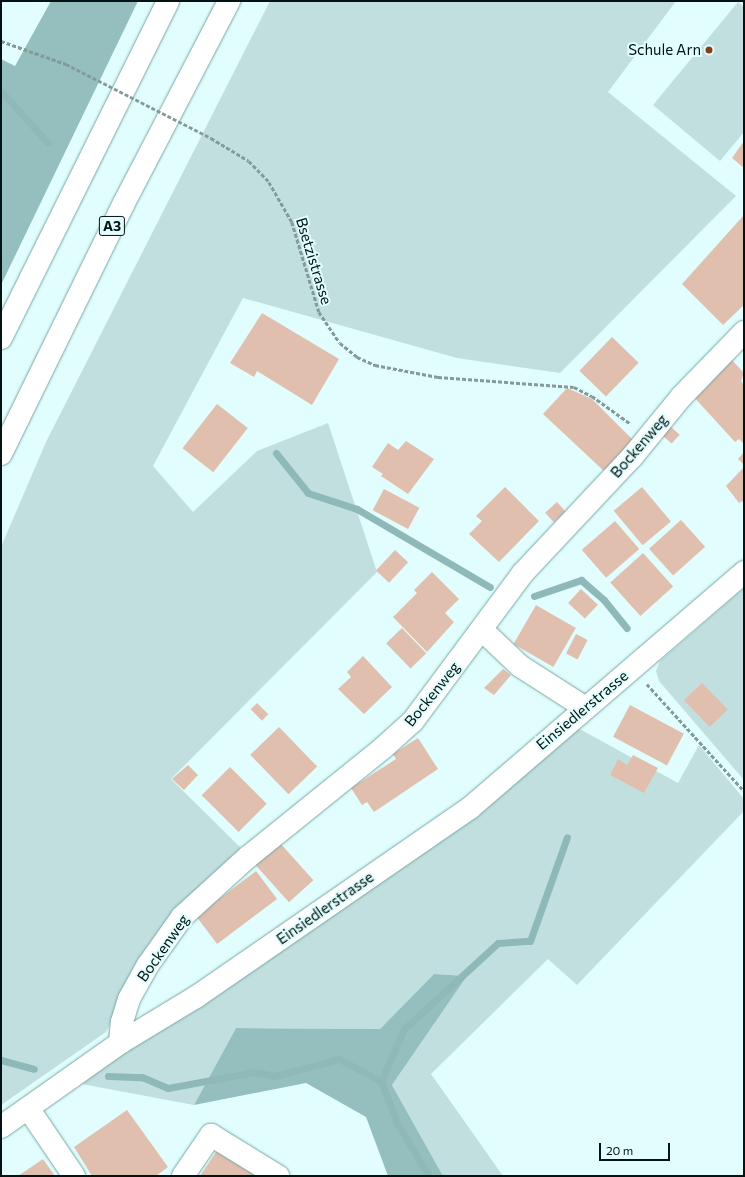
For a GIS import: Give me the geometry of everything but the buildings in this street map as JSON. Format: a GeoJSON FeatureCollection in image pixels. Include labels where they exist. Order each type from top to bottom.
{"type":"FeatureCollection","features":[{"type":"Feature","properties":{"kind":"main road"},"geometry":{"type":"LineString","coordinates":[[1,338],[168,1]]}},
{"type":"Feature","properties":{"kind":"main road","name":"A3"},"geometry":{"type":"LineString","coordinates":[[1,454],[124,203],[229,1]]}},
{"type":"Feature","properties":{"kind":"main road","name":"Bockenweg"},"geometry":{"type":"LineString","coordinates":[[120,1043],[122,1022],[129,999],[148,965],[182,917],[248,857],[383,748],[413,721],[523,573],[632,457],[647,436],[682,396],[744,332]]}},
{"type":"Feature","properties":{"kind":"main road","name":"Einsiedlerstrasse"},"geometry":{"type":"LineString","coordinates":[[1,1127],[120,1043],[196,997],[470,808],[584,707],[744,572]]}},
{"type":"Feature","properties":{"kind":"main road"},"geometry":{"type":"LineString","coordinates":[[482,630],[520,666],[584,707]]}},
{"type":"Feature","properties":{"kind":"main road"},"geometry":{"type":"LineString","coordinates":[[28,1108],[74,1176]]}},
{"type":"Feature","properties":{"kind":"main road"},"geometry":{"type":"LineString","coordinates":[[183,1176],[211,1135],[278,1176]]}},
{"type":"Feature","properties":{"kind":"path","name":"Bsetzistrasse"},"geometry":{"type":"LineString","coordinates":[[1,41],[66,64],[211,138],[250,161],[277,194],[292,222],[319,312],[340,342],[357,357],[376,365],[438,376],[574,386],[592,396],[647,436]]}},
{"type":"Feature","properties":{"kind":"path","name":"Einsiedlerstrasse"},"geometry":{"type":"LineString","coordinates":[[633,667],[744,791]]}},
{"type":"Feature","properties":{"kind":"shaded area"},"geometry":{"type":"Polygon","coordinates":[[[51,1],[138,1],[1,285],[1,59],[15,66],[51,1]]]}},
{"type":"Feature","properties":{"kind":"shaded area"},"geometry":{"type":"Polygon","coordinates":[[[270,1],[676,1],[608,92],[736,196],[560,373],[457,358],[243,298],[153,466],[193,512],[257,451],[328,423],[377,572],[171,779],[245,852],[143,962],[106,1032],[1,1105],[1,547],[46,442],[270,1]]]}},
{"type":"Feature","properties":{"kind":"shaded area","name":"Schule Arn"},"geometry":{"type":"Polygon","coordinates":[[[738,2],[744,7],[744,132],[720,161],[653,105],[738,2]]]}},
{"type":"Feature","properties":{"kind":"shaded area"},"geometry":{"type":"Polygon","coordinates":[[[744,588],[744,780],[659,681],[656,671],[660,661],[744,588]]]}},
{"type":"Feature","properties":{"kind":"shaded area"},"geometry":{"type":"Polygon","coordinates":[[[576,727],[678,783],[699,745],[744,799],[744,811],[577,985],[548,959],[431,1074],[503,1176],[443,1176],[392,1085],[467,976],[434,974],[380,1029],[236,1028],[194,1105],[66,1081],[576,727]]]}},
{"type":"Feature","properties":{"kind":"shaded area"},"geometry":{"type":"Polygon","coordinates":[[[434,974],[467,976],[392,1085],[443,1176],[388,1176],[366,1117],[306,1083],[194,1105],[236,1028],[380,1029],[434,974]]]}},
{"type":"Feature","properties":{"kind":"waterway"},"geometry":{"type":"LineString","coordinates":[[1,91],[48,143]]}},
{"type":"Feature","properties":{"kind":"waterway"},"geometry":{"type":"LineString","coordinates":[[276,453],[308,493],[357,509],[490,587]]}},
{"type":"Feature","properties":{"kind":"waterway"},"geometry":{"type":"LineString","coordinates":[[534,596],[581,580],[604,600],[627,628]]}},
{"type":"Feature","properties":{"kind":"waterway"},"geometry":{"type":"LineString","coordinates":[[381,1081],[404,1029],[498,943],[530,941],[567,837]]}},
{"type":"Feature","properties":{"kind":"waterway"},"geometry":{"type":"LineString","coordinates":[[108,1076],[142,1077],[168,1088],[254,1072],[275,1076],[339,1059],[381,1081],[397,1123],[429,1176]]}},
{"type":"Feature","properties":{"kind":"waterway"},"geometry":{"type":"LineString","coordinates":[[1,1060],[34,1069]]}},
{"type":"Feature","properties":{"kind":"place","name":"Schule Arn"},"geometry":{"type":"Point","coordinates":[709,50]}}]}
